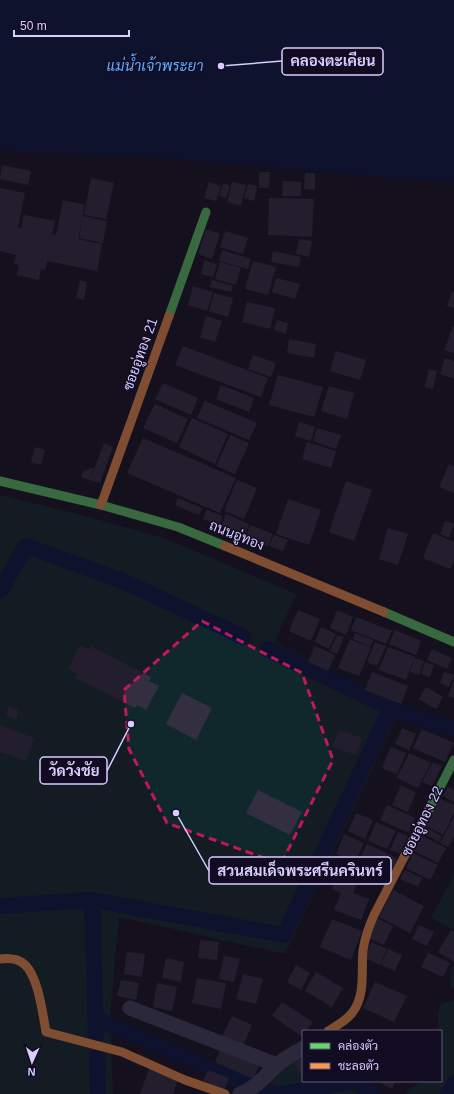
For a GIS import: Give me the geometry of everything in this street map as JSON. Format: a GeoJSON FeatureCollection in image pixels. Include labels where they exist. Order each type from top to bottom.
{"type":"FeatureCollection","features":[{"type":"Feature","properties":{"kind":"street","name":"ซอยอู่ทอง 21"},"geometry":{"type":"LineString","coordinates":[[101,505],[206,212]]}},
{"type":"Feature","properties":{"kind":"street","name":"ถนนอู่ทอง"},"geometry":{"type":"LineString","coordinates":[[0,481],[101,505],[178,527],[290,572],[454,642]]}},
{"type":"Feature","properties":{"kind":"street","name":"ซอยอู่ทอง 22"},"geometry":{"type":"LineString","coordinates":[[329,1030],[354,1011],[360,999],[362,989],[362,956],[366,934],[374,915],[454,760]]}},
{"type":"Feature","properties":{"kind":"street"},"geometry":{"type":"LineString","coordinates":[[1,959],[9,958],[26,966],[36,983],[46,1032],[122,1052],[185,1080],[224,1094]]}},
{"type":"Feature","properties":{"kind":"street"},"geometry":{"type":"LineString","coordinates":[[130,1008],[277,1064]]}},
{"type":"Feature","properties":{"kind":"street"},"geometry":{"type":"LineString","coordinates":[[240,1094],[260,1082],[277,1064],[302,1049]]}},
{"type":"Feature","properties":{"kind":"highlighted area"},"geometry":{"type":"Polygon","coordinates":[[[202,621],[302,673],[333,760],[281,864],[167,823],[129,749],[124,690],[202,621]]]}},
{"type":"Feature","properties":{"kind":"green space"},"geometry":{"type":"Polygon","coordinates":[[[0,495],[70,512],[164,538],[296,594],[275,642],[401,708],[285,954],[119,917],[110,1015],[113,1094],[0,1094],[0,495]]]}},
{"type":"Feature","properties":{"kind":"green space"},"geometry":{"type":"Polygon","coordinates":[[[454,875],[454,930],[431,918],[454,875]]]}},
{"type":"Feature","properties":{"kind":"green space"},"geometry":{"type":"Polygon","coordinates":[[[454,966],[454,988],[450,987],[451,968],[454,966]]]}},
{"type":"Feature","properties":{"kind":"green space"},"geometry":{"type":"Polygon","coordinates":[[[454,1000],[454,1094],[407,1094],[406,1092],[420,1082],[442,1082],[442,1030],[438,1030],[438,1014],[441,1004],[454,1000]]]}},
{"type":"Feature","properties":{"kind":"green space"},"geometry":{"type":"Polygon","coordinates":[[[302,1052],[302,1082],[359,1082],[363,1092],[374,1094],[249,1094],[302,1052]]]}},
{"type":"Feature","properties":{"kind":"water","name":"แม่น้ำเจ้าพระยา"},"geometry":{"type":"Polygon","coordinates":[[[0,0],[454,0],[454,183],[150,157],[0,151],[0,0]]]}},
{"type":"Feature","properties":{"kind":"building"},"geometry":{"type":"Polygon","coordinates":[[[2,165],[31,171],[28,185],[0,179],[2,165]]]}},
{"type":"Feature","properties":{"kind":"building"},"geometry":{"type":"Polygon","coordinates":[[[259,172],[270,172],[269,188],[259,188],[259,172]]]}},
{"type":"Feature","properties":{"kind":"building"},"geometry":{"type":"Polygon","coordinates":[[[305,173],[315,173],[315,190],[304,189],[305,173]]]}},
{"type":"Feature","properties":{"kind":"building"},"geometry":{"type":"Polygon","coordinates":[[[91,178],[114,183],[106,219],[84,215],[91,178]]]}},
{"type":"Feature","properties":{"kind":"building"},"geometry":{"type":"Polygon","coordinates":[[[283,181],[301,182],[301,196],[282,196],[283,181]]]}},
{"type":"Feature","properties":{"kind":"building"},"geometry":{"type":"Polygon","coordinates":[[[209,182],[221,186],[216,201],[204,198],[209,182]]]}},
{"type":"Feature","properties":{"kind":"building"},"geometry":{"type":"Polygon","coordinates":[[[232,182],[246,185],[241,206],[227,202],[232,182]]]}},
{"type":"Feature","properties":{"kind":"building"},"geometry":{"type":"Polygon","coordinates":[[[223,183],[230,186],[226,198],[219,196],[223,183]]]}},
{"type":"Feature","properties":{"kind":"building"},"geometry":{"type":"Polygon","coordinates":[[[248,184],[257,186],[254,201],[244,198],[248,184]]]}},
{"type":"Feature","properties":{"kind":"building"},"geometry":{"type":"Polygon","coordinates":[[[0,188],[25,193],[18,227],[21,228],[24,215],[55,221],[52,234],[56,235],[63,200],[85,205],[78,239],[102,244],[97,271],[47,261],[45,270],[41,269],[39,280],[17,275],[19,265],[14,264],[16,255],[0,251],[0,188]]]}},
{"type":"Feature","properties":{"kind":"building"},"geometry":{"type":"Polygon","coordinates":[[[269,198],[314,199],[312,237],[268,235],[269,198]]]}},
{"type":"Feature","properties":{"kind":"building"},"geometry":{"type":"Polygon","coordinates":[[[83,216],[107,221],[103,243],[79,238],[83,216]]]}},
{"type":"Feature","properties":{"kind":"building"},"geometry":{"type":"Polygon","coordinates":[[[206,229],[220,234],[212,259],[198,254],[206,229]]]}},
{"type":"Feature","properties":{"kind":"building"},"geometry":{"type":"Polygon","coordinates":[[[225,231],[248,238],[243,254],[220,247],[225,231]]]}},
{"type":"Feature","properties":{"kind":"building"},"geometry":{"type":"Polygon","coordinates":[[[299,239],[312,241],[309,257],[296,254],[299,239]]]}},
{"type":"Feature","properties":{"kind":"building"},"geometry":{"type":"Polygon","coordinates":[[[222,250],[251,259],[248,269],[219,261],[222,250]]]}},
{"type":"Feature","properties":{"kind":"building"},"geometry":{"type":"Polygon","coordinates":[[[273,251],[301,257],[299,267],[271,262],[273,251]]]}},
{"type":"Feature","properties":{"kind":"building"},"geometry":{"type":"Polygon","coordinates":[[[204,260],[217,264],[213,277],[201,274],[204,260]]]}},
{"type":"Feature","properties":{"kind":"building"},"geometry":{"type":"Polygon","coordinates":[[[253,261],[276,267],[268,295],[245,289],[253,261]]]}},
{"type":"Feature","properties":{"kind":"building"},"geometry":{"type":"Polygon","coordinates":[[[220,262],[241,268],[236,285],[215,279],[220,262]]]}},
{"type":"Feature","properties":{"kind":"building"},"geometry":{"type":"Polygon","coordinates":[[[276,278],[300,284],[295,299],[272,292],[276,278]]]}},
{"type":"Feature","properties":{"kind":"building"},"geometry":{"type":"Polygon","coordinates":[[[80,280],[87,282],[84,300],[76,298],[80,280]]]}},
{"type":"Feature","properties":{"kind":"building"},"geometry":{"type":"Polygon","coordinates":[[[212,280],[233,286],[231,292],[210,287],[212,280]]]}},
{"type":"Feature","properties":{"kind":"building"},"geometry":{"type":"Polygon","coordinates":[[[193,286],[213,292],[207,311],[188,305],[193,286]]]}},
{"type":"Feature","properties":{"kind":"building"},"geometry":{"type":"Polygon","coordinates":[[[452,292],[454,292],[454,308],[447,306],[452,292]]]}},
{"type":"Feature","properties":{"kind":"building"},"geometry":{"type":"Polygon","coordinates":[[[214,293],[233,298],[228,317],[209,311],[214,293]]]}},
{"type":"Feature","properties":{"kind":"building"},"geometry":{"type":"Polygon","coordinates":[[[247,302],[275,308],[270,329],[242,322],[247,302]]]}},
{"type":"Feature","properties":{"kind":"building"},"geometry":{"type":"Polygon","coordinates":[[[206,316],[222,321],[215,342],[200,337],[206,316]]]}},
{"type":"Feature","properties":{"kind":"building"},"geometry":{"type":"Polygon","coordinates":[[[277,320],[288,323],[286,334],[274,330],[277,320]]]}},
{"type":"Feature","properties":{"kind":"building"},"geometry":{"type":"Polygon","coordinates":[[[454,326],[454,353],[444,350],[454,326]]]}},
{"type":"Feature","properties":{"kind":"building"},"geometry":{"type":"Polygon","coordinates":[[[289,339],[316,344],[314,358],[287,353],[289,339]]]}},
{"type":"Feature","properties":{"kind":"building"},"geometry":{"type":"Polygon","coordinates":[[[183,346],[268,378],[261,397],[175,365],[183,346]]]}},
{"type":"Feature","properties":{"kind":"building"},"geometry":{"type":"Polygon","coordinates":[[[336,351],[366,360],[360,380],[330,371],[336,351]]]}},
{"type":"Feature","properties":{"kind":"building"},"geometry":{"type":"Polygon","coordinates":[[[253,355],[276,363],[271,377],[248,369],[253,355]]]}},
{"type":"Feature","properties":{"kind":"building"},"geometry":{"type":"Polygon","coordinates":[[[445,358],[454,361],[454,379],[440,374],[445,358]]]}},
{"type":"Feature","properties":{"kind":"building"},"geometry":{"type":"Polygon","coordinates":[[[429,369],[437,371],[433,389],[425,387],[429,369]]]}},
{"type":"Feature","properties":{"kind":"building"},"geometry":{"type":"Polygon","coordinates":[[[278,375],[323,387],[314,417],[269,405],[278,375]]]}},
{"type":"Feature","properties":{"kind":"building"},"geometry":{"type":"Polygon","coordinates":[[[163,383],[198,398],[191,415],[155,399],[163,383]]]}},
{"type":"Feature","properties":{"kind":"building"},"geometry":{"type":"Polygon","coordinates":[[[221,385],[254,398],[249,412],[216,399],[221,385]]]}},
{"type":"Feature","properties":{"kind":"building"},"geometry":{"type":"Polygon","coordinates":[[[329,386],[354,393],[347,419],[321,411],[329,386]]]}},
{"type":"Feature","properties":{"kind":"building"},"geometry":{"type":"Polygon","coordinates":[[[205,401],[257,423],[249,440],[197,418],[205,401]]]}},
{"type":"Feature","properties":{"kind":"building"},"geometry":{"type":"Polygon","coordinates":[[[155,404],[188,419],[177,443],[143,428],[155,404]]]}},
{"type":"Feature","properties":{"kind":"building"},"geometry":{"type":"Polygon","coordinates":[[[192,418],[228,434],[215,464],[179,447],[192,418]]]}},
{"type":"Feature","properties":{"kind":"building"},"geometry":{"type":"Polygon","coordinates":[[[299,422],[315,427],[311,441],[295,436],[299,422]]]}},
{"type":"Feature","properties":{"kind":"building"},"geometry":{"type":"Polygon","coordinates":[[[317,428],[341,435],[336,449],[313,441],[317,428]]]}},
{"type":"Feature","properties":{"kind":"building"},"geometry":{"type":"Polygon","coordinates":[[[230,435],[249,443],[235,474],[216,466],[230,435]]]}},
{"type":"Feature","properties":{"kind":"building"},"geometry":{"type":"Polygon","coordinates":[[[143,438],[236,478],[220,513],[127,473],[143,438]]]}},
{"type":"Feature","properties":{"kind":"building"},"geometry":{"type":"Polygon","coordinates":[[[307,442],[336,451],[331,468],[302,459],[307,442]]]}},
{"type":"Feature","properties":{"kind":"building"},"geometry":{"type":"Polygon","coordinates":[[[104,443],[113,447],[100,483],[90,480],[104,443]]]}},
{"type":"Feature","properties":{"kind":"building"},"geometry":{"type":"Polygon","coordinates":[[[35,447],[45,450],[41,465],[31,462],[35,447]]]}},
{"type":"Feature","properties":{"kind":"building"},"geometry":{"type":"Polygon","coordinates":[[[449,464],[454,466],[454,493],[439,487],[449,464]]]}},
{"type":"Feature","properties":{"kind":"building"},"geometry":{"type":"Polygon","coordinates":[[[94,467],[90,480],[81,477],[83,472],[94,467]]]}},
{"type":"Feature","properties":{"kind":"building"},"geometry":{"type":"Polygon","coordinates":[[[237,480],[257,488],[244,519],[224,511],[237,480]]]}},
{"type":"Feature","properties":{"kind":"building"},"geometry":{"type":"Polygon","coordinates":[[[346,481],[372,490],[354,541],[329,532],[346,481]]]}},
{"type":"Feature","properties":{"kind":"building"},"geometry":{"type":"Polygon","coordinates":[[[178,498],[202,508],[199,515],[175,505],[178,498]]]}},
{"type":"Feature","properties":{"kind":"building"},"geometry":{"type":"Polygon","coordinates":[[[288,499],[321,510],[309,545],[276,534],[288,499]]]}},
{"type":"Feature","properties":{"kind":"building"},"geometry":{"type":"Polygon","coordinates":[[[207,510],[223,516],[219,526],[203,519],[207,510]]]}},
{"type":"Feature","properties":{"kind":"building"},"geometry":{"type":"Polygon","coordinates":[[[226,514],[249,524],[244,536],[221,527],[226,514]]]}},
{"type":"Feature","properties":{"kind":"building"},"geometry":{"type":"Polygon","coordinates":[[[445,521],[454,524],[449,538],[440,534],[445,521]]]}},
{"type":"Feature","properties":{"kind":"building"},"geometry":{"type":"Polygon","coordinates":[[[250,525],[273,534],[268,546],[246,537],[250,525]]]}},
{"type":"Feature","properties":{"kind":"building"},"geometry":{"type":"Polygon","coordinates":[[[388,528],[408,534],[398,565],[379,559],[388,528]]]}},
{"type":"Feature","properties":{"kind":"building"},"geometry":{"type":"Polygon","coordinates":[[[433,533],[454,542],[454,561],[450,569],[423,558],[433,533]]]}},
{"type":"Feature","properties":{"kind":"building"},"geometry":{"type":"Polygon","coordinates":[[[274,535],[288,540],[283,551],[269,546],[274,535]]]}},
{"type":"Feature","properties":{"kind":"building"},"geometry":{"type":"Polygon","coordinates":[[[298,610],[320,619],[311,641],[289,631],[298,610]]]}},
{"type":"Feature","properties":{"kind":"building"},"geometry":{"type":"Polygon","coordinates":[[[337,610],[353,617],[346,635],[330,628],[337,610]]]}},
{"type":"Feature","properties":{"kind":"building"},"geometry":{"type":"Polygon","coordinates":[[[356,617],[392,631],[386,644],[351,630],[356,617]]]}},
{"type":"Feature","properties":{"kind":"building"},"geometry":{"type":"Polygon","coordinates":[[[321,627],[336,634],[329,649],[315,642],[321,627]]]}},
{"type":"Feature","properties":{"kind":"building"},"geometry":{"type":"Polygon","coordinates":[[[395,630],[421,641],[416,655],[389,644],[395,630]]]}},
{"type":"Feature","properties":{"kind":"building"},"geometry":{"type":"Polygon","coordinates":[[[355,633],[373,640],[370,647],[353,639],[355,633]]]}},
{"type":"Feature","properties":{"kind":"building"},"geometry":{"type":"Polygon","coordinates":[[[337,635],[344,637],[337,654],[330,651],[337,635]]]}},
{"type":"Feature","properties":{"kind":"building"},"geometry":{"type":"Polygon","coordinates":[[[350,639],[371,648],[359,676],[338,668],[350,639]]]}},
{"type":"Feature","properties":{"kind":"building"},"geometry":{"type":"Polygon","coordinates":[[[375,642],[386,646],[377,666],[367,662],[375,642]]]}},
{"type":"Feature","properties":{"kind":"building"},"geometry":{"type":"Polygon","coordinates":[[[80,645],[89,650],[91,646],[151,677],[149,681],[159,686],[146,710],[137,705],[135,708],[75,678],[77,674],[68,669],[80,645]]]}},
{"type":"Feature","properties":{"kind":"building"},"geometry":{"type":"Polygon","coordinates":[[[315,646],[335,655],[328,671],[308,662],[315,646]]]}},
{"type":"Feature","properties":{"kind":"building"},"geometry":{"type":"Polygon","coordinates":[[[388,647],[415,657],[406,680],[379,670],[388,647]]]}},
{"type":"Feature","properties":{"kind":"building"},"geometry":{"type":"Polygon","coordinates":[[[432,649],[452,658],[447,669],[427,660],[432,649]]]}},
{"type":"Feature","properties":{"kind":"building"},"geometry":{"type":"Polygon","coordinates":[[[415,658],[424,661],[419,675],[410,672],[415,658]]]}},
{"type":"Feature","properties":{"kind":"building"},"geometry":{"type":"Polygon","coordinates":[[[425,662],[434,665],[430,677],[421,674],[425,662]]]}},
{"type":"Feature","properties":{"kind":"building"},"geometry":{"type":"Polygon","coordinates":[[[372,672],[408,686],[401,704],[365,690],[372,672]]]}},
{"type":"Feature","properties":{"kind":"building"},"geometry":{"type":"Polygon","coordinates":[[[444,672],[454,675],[449,687],[440,683],[444,672]]]}},
{"type":"Feature","properties":{"kind":"building"},"geometry":{"type":"Polygon","coordinates":[[[454,680],[454,698],[448,696],[454,680]]]}},
{"type":"Feature","properties":{"kind":"building"},"geometry":{"type":"Polygon","coordinates":[[[426,687],[443,697],[436,709],[419,699],[426,687]]]}},
{"type":"Feature","properties":{"kind":"building"},"geometry":{"type":"Polygon","coordinates":[[[182,693],[212,708],[196,740],[166,724],[182,693]]]}},
{"type":"Feature","properties":{"kind":"building"},"geometry":{"type":"Polygon","coordinates":[[[9,706],[19,710],[16,720],[6,716],[9,706]]]}},
{"type":"Feature","properties":{"kind":"building"},"geometry":{"type":"Polygon","coordinates":[[[0,725],[34,738],[26,761],[0,752],[0,725]]]}},
{"type":"Feature","properties":{"kind":"building"},"geometry":{"type":"Polygon","coordinates":[[[402,728],[416,734],[409,750],[395,744],[402,728]]]}},
{"type":"Feature","properties":{"kind":"building"},"geometry":{"type":"Polygon","coordinates":[[[422,729],[454,743],[445,762],[413,748],[422,729]]]}},
{"type":"Feature","properties":{"kind":"building"},"geometry":{"type":"Polygon","coordinates":[[[339,730],[362,738],[356,755],[332,747],[339,730]]]}},
{"type":"Feature","properties":{"kind":"building"},"geometry":{"type":"Polygon","coordinates":[[[391,747],[406,753],[397,774],[382,768],[391,747]]]}},
{"type":"Feature","properties":{"kind":"building"},"geometry":{"type":"Polygon","coordinates":[[[409,753],[431,763],[418,788],[397,778],[409,753]]]}},
{"type":"Feature","properties":{"kind":"building"},"geometry":{"type":"Polygon","coordinates":[[[433,762],[442,766],[432,786],[422,782],[433,762]]]}},
{"type":"Feature","properties":{"kind":"building"},"geometry":{"type":"Polygon","coordinates":[[[401,785],[416,793],[408,812],[392,805],[401,785]]]}},
{"type":"Feature","properties":{"kind":"building"},"geometry":{"type":"Polygon","coordinates":[[[448,787],[454,790],[454,802],[443,796],[448,787]]]}},
{"type":"Feature","properties":{"kind":"building"},"geometry":{"type":"Polygon","coordinates":[[[258,790],[302,812],[290,835],[246,813],[258,790]]]}},
{"type":"Feature","properties":{"kind":"building"},"geometry":{"type":"Polygon","coordinates":[[[439,798],[454,805],[454,813],[443,835],[425,825],[439,798]]]}},
{"type":"Feature","properties":{"kind":"building"},"geometry":{"type":"Polygon","coordinates":[[[387,805],[415,818],[409,833],[380,820],[387,805]]]}},
{"type":"Feature","properties":{"kind":"building"},"geometry":{"type":"Polygon","coordinates":[[[356,813],[373,820],[365,839],[348,831],[356,813]]]}},
{"type":"Feature","properties":{"kind":"building"},"geometry":{"type":"Polygon","coordinates":[[[454,816],[454,836],[448,847],[440,843],[454,816]]]}},
{"type":"Feature","properties":{"kind":"building"},"geometry":{"type":"Polygon","coordinates":[[[376,822],[396,831],[387,849],[368,841],[376,822]]]}},
{"type":"Feature","properties":{"kind":"building"},"geometry":{"type":"Polygon","coordinates":[[[425,827],[442,836],[439,842],[422,833],[425,827]]]}},
{"type":"Feature","properties":{"kind":"building"},"geometry":{"type":"Polygon","coordinates":[[[398,832],[408,836],[400,854],[390,850],[398,832]]]}},
{"type":"Feature","properties":{"kind":"building"},"geometry":{"type":"Polygon","coordinates":[[[344,834],[364,843],[355,862],[336,854],[344,834]]]}},
{"type":"Feature","properties":{"kind":"building"},"geometry":{"type":"Polygon","coordinates":[[[422,836],[446,848],[438,863],[414,851],[422,836]]]}},
{"type":"Feature","properties":{"kind":"building"},"geometry":{"type":"Polygon","coordinates":[[[367,844],[387,853],[380,870],[359,860],[367,844]]]}},
{"type":"Feature","properties":{"kind":"building"},"geometry":{"type":"Polygon","coordinates":[[[413,853],[438,865],[430,880],[406,868],[413,853]]]}},
{"type":"Feature","properties":{"kind":"building"},"geometry":{"type":"Polygon","coordinates":[[[388,854],[397,859],[390,873],[381,868],[388,854]]]}},
{"type":"Feature","properties":{"kind":"building"},"geometry":{"type":"Polygon","coordinates":[[[342,864],[361,872],[353,893],[369,899],[361,920],[334,910],[341,893],[332,889],[342,864]]]}},
{"type":"Feature","properties":{"kind":"building"},"geometry":{"type":"Polygon","coordinates":[[[405,870],[422,878],[418,887],[400,879],[405,870]]]}},
{"type":"Feature","properties":{"kind":"building"},"geometry":{"type":"Polygon","coordinates":[[[393,890],[424,906],[410,933],[379,917],[393,890]]]}},
{"type":"Feature","properties":{"kind":"building"},"geometry":{"type":"Polygon","coordinates":[[[377,918],[393,926],[384,945],[368,938],[377,918]]]}},
{"type":"Feature","properties":{"kind":"building"},"geometry":{"type":"Polygon","coordinates":[[[332,919],[362,931],[351,960],[320,947],[332,919]]]}},
{"type":"Feature","properties":{"kind":"building"},"geometry":{"type":"Polygon","coordinates":[[[419,925],[434,932],[427,946],[412,939],[419,925]]]}},
{"type":"Feature","properties":{"kind":"building"},"geometry":{"type":"Polygon","coordinates":[[[451,930],[454,932],[454,962],[438,952],[451,930]]]}},
{"type":"Feature","properties":{"kind":"building"},"geometry":{"type":"Polygon","coordinates":[[[200,940],[219,942],[217,960],[198,958],[200,940]]]}},
{"type":"Feature","properties":{"kind":"building"},"geometry":{"type":"Polygon","coordinates":[[[371,942],[387,949],[380,965],[365,958],[371,942]]]}},
{"type":"Feature","properties":{"kind":"building"},"geometry":{"type":"Polygon","coordinates":[[[388,949],[402,955],[395,971],[381,965],[388,949]]]}},
{"type":"Feature","properties":{"kind":"building"},"geometry":{"type":"Polygon","coordinates":[[[127,952],[145,954],[142,977],[124,974],[127,952]]]}},
{"type":"Feature","properties":{"kind":"building"},"geometry":{"type":"Polygon","coordinates":[[[428,953],[450,963],[443,977],[421,967],[428,953]]]}},
{"type":"Feature","properties":{"kind":"building"},"geometry":{"type":"Polygon","coordinates":[[[224,956],[240,959],[234,982],[219,979],[224,956]]]}},
{"type":"Feature","properties":{"kind":"building"},"geometry":{"type":"Polygon","coordinates":[[[166,958],[184,962],[181,982],[162,978],[166,958]]]}},
{"type":"Feature","properties":{"kind":"building"},"geometry":{"type":"Polygon","coordinates":[[[296,965],[310,973],[301,990],[287,982],[296,965]]]}},
{"type":"Feature","properties":{"kind":"building"},"geometry":{"type":"Polygon","coordinates":[[[316,972],[343,988],[332,1007],[305,991],[316,972]]]}},
{"type":"Feature","properties":{"kind":"building"},"geometry":{"type":"Polygon","coordinates":[[[243,974],[263,979],[256,1004],[236,999],[243,974]]]}},
{"type":"Feature","properties":{"kind":"building"},"geometry":{"type":"Polygon","coordinates":[[[197,978],[226,983],[221,1009],[192,1003],[197,978]]]}},
{"type":"Feature","properties":{"kind":"building"},"geometry":{"type":"Polygon","coordinates":[[[121,980],[139,983],[136,1000],[117,996],[121,980]]]}},
{"type":"Feature","properties":{"kind":"building"},"geometry":{"type":"Polygon","coordinates":[[[375,982],[407,996],[394,1022],[363,1008],[375,982]]]}},
{"type":"Feature","properties":{"kind":"building"},"geometry":{"type":"Polygon","coordinates":[[[157,983],[177,987],[172,1011],[153,1007],[157,983]]]}},
{"type":"Feature","properties":{"kind":"building"},"geometry":{"type":"Polygon","coordinates":[[[282,1002],[313,1022],[307,1030],[302,1030],[302,1036],[272,1016],[282,1002]]]}},
{"type":"Feature","properties":{"kind":"building"},"geometry":{"type":"Polygon","coordinates":[[[232,1016],[252,1025],[243,1046],[222,1037],[232,1016]]]}},
{"type":"Feature","properties":{"kind":"building"},"geometry":{"type":"Polygon","coordinates":[[[221,1049],[259,1066],[253,1079],[215,1062],[221,1049]]]}},
{"type":"Feature","properties":{"kind":"building"},"geometry":{"type":"Polygon","coordinates":[[[302,1059],[302,1077],[294,1063],[302,1059]]]}},
{"type":"Feature","properties":{"kind":"building"},"geometry":{"type":"Polygon","coordinates":[[[149,1069],[178,1080],[173,1094],[140,1094],[149,1069]]]}},
{"type":"Feature","properties":{"kind":"building"},"geometry":{"type":"Polygon","coordinates":[[[208,1070],[229,1078],[224,1090],[203,1081],[208,1070]]]}},
{"type":"Feature","properties":{"kind":"building"},"geometry":{"type":"Polygon","coordinates":[[[379,1082],[396,1082],[392,1089],[379,1082]]]}},
{"type":"Feature","properties":{"kind":"waterway"},"geometry":{"type":"LineString","coordinates":[[0,591],[26,546],[123,581],[243,637]]}},
{"type":"Feature","properties":{"kind":"waterway"},"geometry":{"type":"LineString","coordinates":[[267,649],[391,708],[454,729]]}},
{"type":"Feature","properties":{"kind":"waterway"},"geometry":{"type":"LineString","coordinates":[[0,906],[92,900],[284,935],[391,708]]}},
{"type":"Feature","properties":{"kind":"waterway"},"geometry":{"type":"LineString","coordinates":[[92,900],[96,1036]]}},
{"type":"Feature","properties":{"kind":"waterway"},"geometry":{"type":"LineString","coordinates":[[96,1019],[252,1085]]}},
{"type":"Feature","properties":{"kind":"waterway"},"geometry":{"type":"LineString","coordinates":[[97,1056],[98,1094]]}},
{"type":"Feature","properties":{"kind":"waterway"},"geometry":{"type":"LineString","coordinates":[[281,1094],[347,1082]]}},
{"type":"Feature","properties":{"kind":"waterway"},"geometry":{"type":"LineString","coordinates":[[354,1082],[372,1094]]}},
{"type":"Feature","properties":{"kind":"waterway"},"geometry":{"type":"LineString","coordinates":[[448,1094],[454,1083]]}},
{"type":"Feature","properties":{"kind":"waterway"},"geometry":{"type":"LineString","coordinates":[[266,1090],[275,1094]]}},
{"type":"Feature","properties":{"kind":"traffic: fast"},"geometry":{"type":"LineString","coordinates":[[169,316],[206,212]]}},
{"type":"Feature","properties":{"kind":"traffic: fast"},"geometry":{"type":"LineString","coordinates":[[0,481],[101,505],[178,527],[225,546]]}},
{"type":"Feature","properties":{"kind":"traffic: fast"},"geometry":{"type":"LineString","coordinates":[[384,612],[454,642]]}},
{"type":"Feature","properties":{"kind":"traffic: fast"},"geometry":{"type":"LineString","coordinates":[[429,809],[454,760]]}},
{"type":"Feature","properties":{"kind":"traffic: slow"},"geometry":{"type":"LineString","coordinates":[[101,505],[169,316]]}},
{"type":"Feature","properties":{"kind":"traffic: slow"},"geometry":{"type":"LineString","coordinates":[[225,546],[384,612]]}},
{"type":"Feature","properties":{"kind":"traffic: slow"},"geometry":{"type":"LineString","coordinates":[[330,1030],[347,1018],[356,1006],[361,991],[363,950],[369,928],[374,915],[429,809]]}},
{"type":"Feature","properties":{"kind":"traffic: slow"},"geometry":{"type":"LineString","coordinates":[[0,959],[19,961],[29,969],[39,996],[46,1032],[122,1052],[185,1080],[225,1094]]}},
{"type":"Feature","properties":{"kind":"place","name":"คลองตะเคียน"},"geometry":{"type":"Point","coordinates":[221,66]}},
{"type":"Feature","properties":{"kind":"place","name":"วัดวังชัย"},"geometry":{"type":"Point","coordinates":[131,724]}},
{"type":"Feature","properties":{"kind":"place","name":"สวนสมเด็จพระศรีนครินทร์"},"geometry":{"type":"Point","coordinates":[176,813]}}]}
